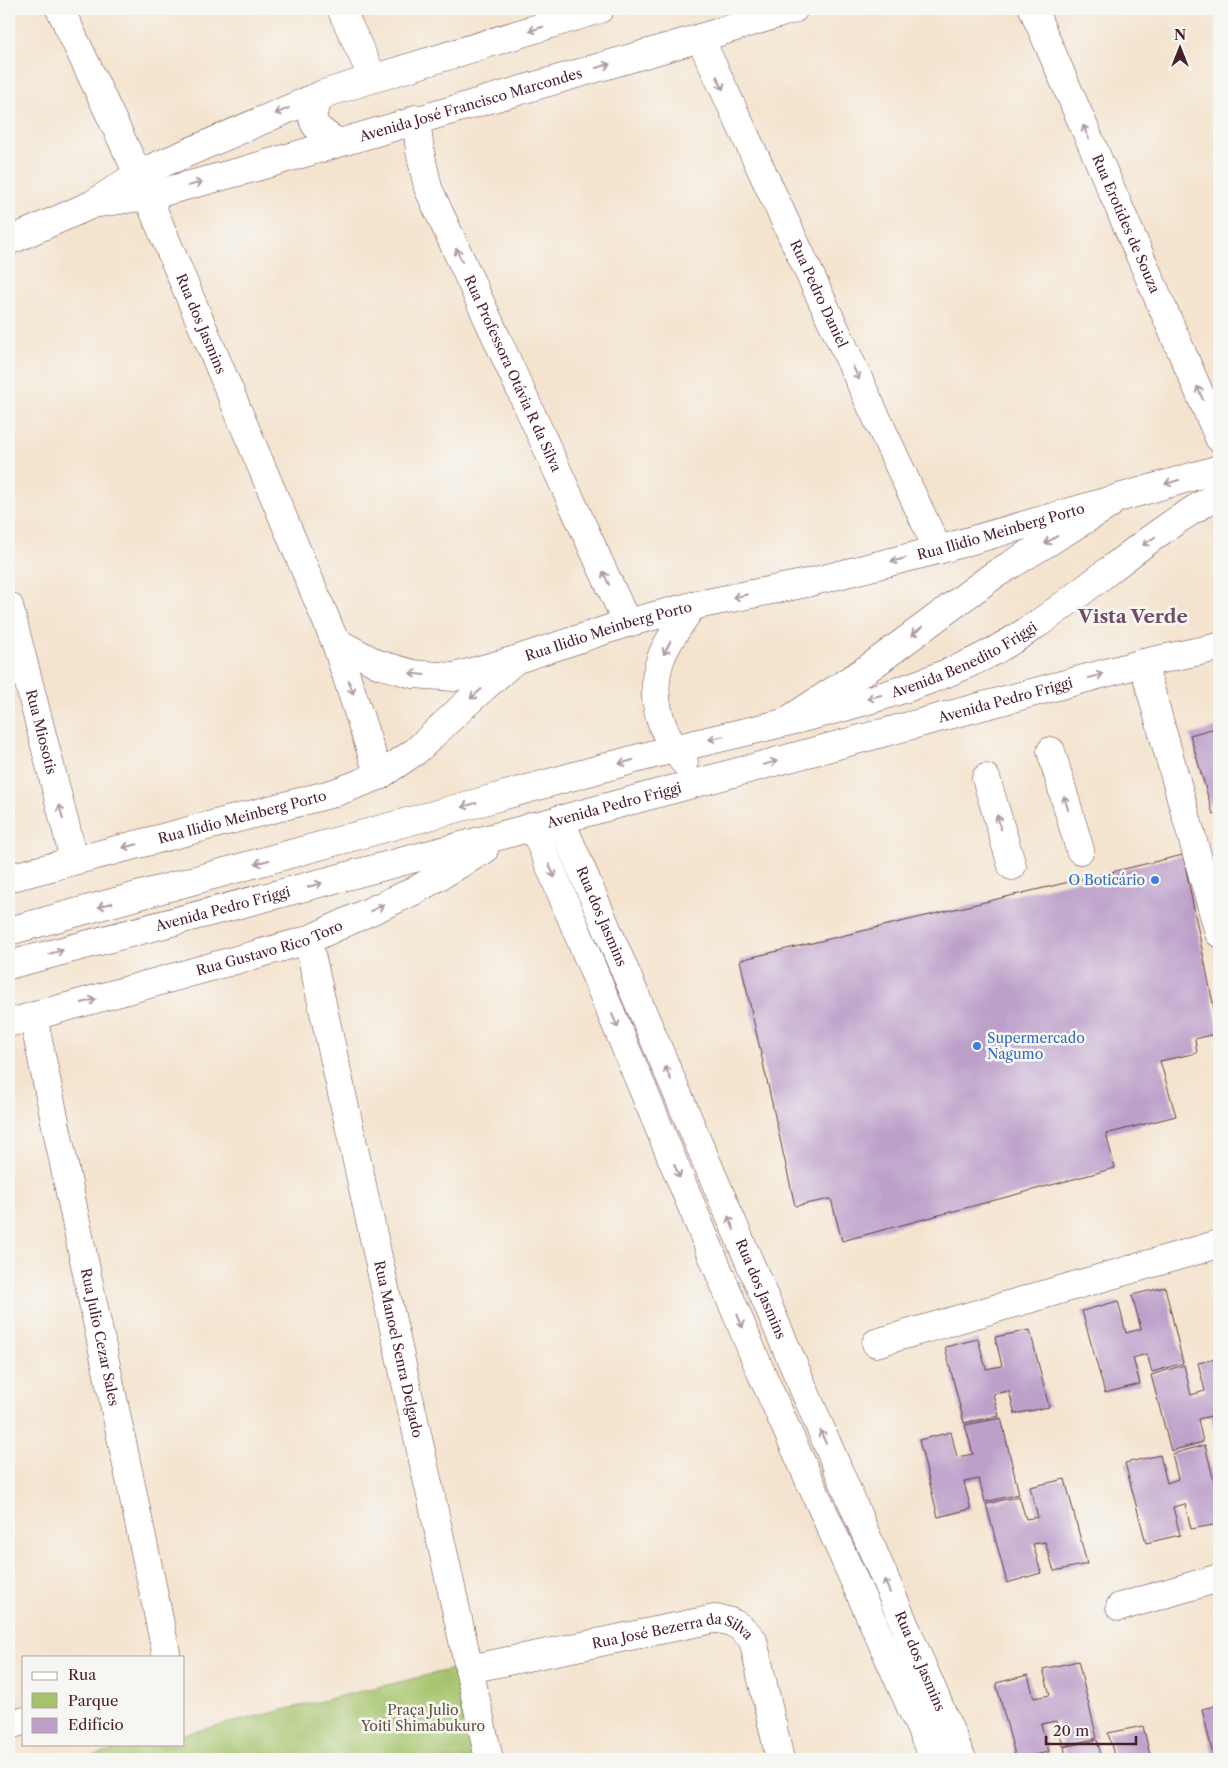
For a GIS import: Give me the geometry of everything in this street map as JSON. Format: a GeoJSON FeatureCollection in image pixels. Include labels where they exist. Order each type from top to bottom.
{"type":"FeatureCollection","features":[{"type":"Feature","properties":{"kind":"street","name":"Rua dos Jasmins"},"geometry":{"type":"LineString","coordinates":[[60,9],[143,185],[335,641],[379,776]]}},
{"type":"Feature","properties":{"kind":"street"},"geometry":{"type":"LineString","coordinates":[[341,9],[373,78]]}},
{"type":"Feature","properties":{"kind":"street"},"geometry":{"type":"LineString","coordinates":[[9,241],[93,204],[143,185],[324,94],[600,9]]}},
{"type":"Feature","properties":{"kind":"street","name":"Avenida José Francisco Marcondes"},"geometry":{"type":"LineString","coordinates":[[143,185],[337,142],[700,38],[794,9]]}},
{"type":"Feature","properties":{"kind":"street","name":"Rua Erotides de Souza"},"geometry":{"type":"LineString","coordinates":[[1033,9],[1219,438]]}},
{"type":"Feature","properties":{"kind":"street","name":"Rua Pedro Daniel"},"geometry":{"type":"LineString","coordinates":[[700,38],[938,550]]}},
{"type":"Feature","properties":{"kind":"street"},"geometry":{"type":"LineString","coordinates":[[324,94],[313,107],[313,119],[320,131],[337,142]]}},
{"type":"Feature","properties":{"kind":"street","name":"Rua Professora Otávia R da Silva"},"geometry":{"type":"LineString","coordinates":[[416,119],[420,151],[428,188],[626,623]]}},
{"type":"Feature","properties":{"kind":"street","name":"Rua Ilidio Meinberg Porto"},"geometry":{"type":"LineString","coordinates":[[9,878],[334,793],[379,776],[416,752],[515,660],[626,623],[692,606],[807,583],[938,550],[1219,469]]}},
{"type":"Feature","properties":{"kind":"street","name":"Avenida Benedito Friggi"},"geometry":{"type":"LineString","coordinates":[[673,749],[891,693],[961,667],[1038,625],[1133,552],[1201,504],[1219,495]]}},
{"type":"Feature","properties":{"kind":"street"},"geometry":{"type":"LineString","coordinates":[[788,720],[870,667],[994,575],[1123,496]]}},
{"type":"Feature","properties":{"kind":"street","name":"Rua Miosotis"},"geometry":{"type":"LineString","coordinates":[[9,606],[74,860]]}},
{"type":"Feature","properties":{"kind":"street"},"geometry":{"type":"LineString","coordinates":[[692,606],[659,664],[657,685],[659,716],[665,735],[673,749],[690,769],[706,781]]}},
{"type":"Feature","properties":{"kind":"street"},"geometry":{"type":"LineString","coordinates":[[335,641],[378,664],[413,674],[454,677],[515,660]]}},
{"type":"Feature","properties":{"kind":"street","name":"Avenida Pedro Friggi"},"geometry":{"type":"LineString","coordinates":[[9,965],[706,781],[1143,663],[1219,646]]}},
{"type":"Feature","properties":{"kind":"street"},"geometry":{"type":"LineString","coordinates":[[1143,663],[1219,934]]}},
{"type":"Feature","properties":{"kind":"street"},"geometry":{"type":"LineString","coordinates":[[9,931],[673,749]]}},
{"type":"Feature","properties":{"kind":"street"},"geometry":{"type":"LineString","coordinates":[[1051,752],[1080,850]]}},
{"type":"Feature","properties":{"kind":"street"},"geometry":{"type":"LineString","coordinates":[[986,778],[1012,866]]}},
{"type":"Feature","properties":{"kind":"street","name":"Rua dos Jasmins"},"geometry":{"type":"LineString","coordinates":[[560,819],[962,1759]]}},
{"type":"Feature","properties":{"kind":"street","name":"Rua dos Jasmins"},"geometry":{"type":"LineString","coordinates":[[524,829],[760,1370],[934,1759]]}},
{"type":"Feature","properties":{"kind":"street","name":"Rua Gustavo Rico Toro"},"geometry":{"type":"LineString","coordinates":[[21,1020],[308,940],[414,891],[524,829]]}},
{"type":"Feature","properties":{"kind":"street","name":"Rua Manoel Senra Delgado"},"geometry":{"type":"LineString","coordinates":[[308,940],[489,1759]]}},
{"type":"Feature","properties":{"kind":"street","name":"Rua Julio Cezar Sales"},"geometry":{"type":"LineString","coordinates":[[21,1020],[167,1656]]}},
{"type":"Feature","properties":{"kind":"street"},"geometry":{"type":"LineString","coordinates":[[876,1343],[1219,1244]]}},
{"type":"Feature","properties":{"kind":"street"},"geometry":{"type":"LineString","coordinates":[[1120,1607],[1219,1578]]}},
{"type":"Feature","properties":{"kind":"street","name":"Rua José Bezerra da Silva"},"geometry":{"type":"LineString","coordinates":[[469,1670],[714,1619],[724,1619],[744,1630],[753,1640],[780,1759]]}},
{"type":"Feature","properties":{"kind":"street"},"geometry":{"type":"LineString","coordinates":[[9,1725],[22,1722]]}},
{"type":"Feature","properties":{"kind":"green space","name":"Praça Julio Yoiti Shimabukuro"},"geometry":{"type":"Polygon","coordinates":[[[453,1669],[475,1759],[79,1759],[133,1746],[185,1746],[185,1734],[453,1669]]]}},
{"type":"Feature","properties":{"kind":"building"},"geometry":{"type":"Polygon","coordinates":[[[1219,727],[1219,814],[1213,814],[1190,735],[1219,727]]]}},
{"type":"Feature","properties":{"kind":"building","name":"Supermercado Nagumo"},"geometry":{"type":"Polygon","coordinates":[[[1183,855],[1219,1033],[1195,1039],[1197,1053],[1160,1061],[1176,1116],[1106,1134],[1115,1168],[842,1241],[831,1199],[795,1206],[740,960],[1183,855]]]}},
{"type":"Feature","properties":{"kind":"building"},"geometry":{"type":"Polygon","coordinates":[[[1165,1287],[1183,1363],[1152,1372],[1147,1354],[1133,1358],[1140,1384],[1105,1393],[1082,1311],[1118,1301],[1126,1333],[1141,1329],[1132,1295],[1165,1287]]]}},
{"type":"Feature","properties":{"kind":"building"},"geometry":{"type":"Polygon","coordinates":[[[1030,1330],[1049,1407],[1015,1414],[1009,1391],[993,1394],[999,1416],[964,1423],[945,1347],[978,1339],[986,1369],[1002,1366],[995,1337],[1030,1330]]]}},
{"type":"Feature","properties":{"kind":"building"},"geometry":{"type":"Polygon","coordinates":[[[1219,1358],[1219,1443],[1217,1443],[1211,1416],[1198,1419],[1203,1442],[1171,1451],[1151,1375],[1184,1365],[1191,1395],[1205,1391],[1198,1363],[1219,1358]]]}},
{"type":"Feature","properties":{"kind":"building"},"geometry":{"type":"Polygon","coordinates":[[[1001,1418],[1019,1494],[985,1502],[979,1479],[964,1482],[971,1509],[938,1517],[919,1440],[951,1432],[957,1457],[973,1454],[965,1425],[1001,1418]]]}},
{"type":"Feature","properties":{"kind":"building"},"geometry":{"type":"Polygon","coordinates":[[[1205,1445],[1219,1502],[1219,1524],[1191,1529],[1185,1504],[1173,1507],[1180,1535],[1146,1543],[1125,1463],[1160,1455],[1167,1483],[1178,1479],[1172,1454],[1205,1445]]]}},
{"type":"Feature","properties":{"kind":"building"},"geometry":{"type":"Polygon","coordinates":[[[1065,1479],[1087,1564],[1054,1571],[1045,1542],[1033,1544],[1041,1573],[1007,1583],[986,1504],[1019,1496],[1026,1519],[1038,1517],[1030,1487],[1065,1479]]]}},
{"type":"Feature","properties":{"kind":"building"},"geometry":{"type":"Polygon","coordinates":[[[1078,1661],[1097,1738],[1063,1746],[1057,1721],[1041,1724],[1049,1752],[1016,1759],[996,1683],[1028,1675],[1034,1698],[1050,1695],[1043,1669],[1078,1661]]]}},
{"type":"Feature","properties":{"kind":"building"},"geometry":{"type":"Polygon","coordinates":[[[1219,1705],[1219,1759],[1214,1759],[1202,1709],[1219,1705]]]}},
{"type":"Feature","properties":{"kind":"building"},"geometry":{"type":"Polygon","coordinates":[[[1143,1726],[1151,1759],[1115,1759],[1108,1733],[1143,1726]]]}},
{"type":"Feature","properties":{"kind":"building"},"geometry":{"type":"Polygon","coordinates":[[[1097,1740],[1102,1759],[1067,1759],[1064,1747],[1097,1740]]]}},
{"type":"Feature","properties":{"kind":"place","name":"O Boticário"},"geometry":{"type":"Point","coordinates":[1155,880]}},
{"type":"Feature","properties":{"kind":"place","name":"Supermercado Nagumo"},"geometry":{"type":"Point","coordinates":[977,1046]}},
{"type":"Feature","properties":{"kind":"district","name":"Vista Verde"},"geometry":{"type":"Point","coordinates":[1133,616]}}]}
